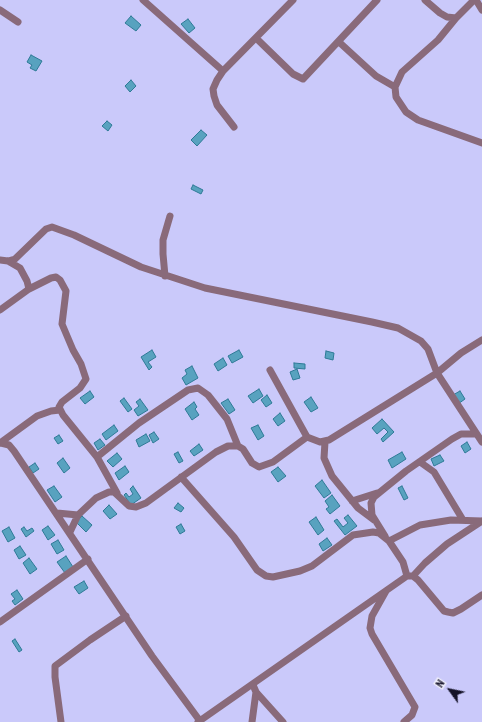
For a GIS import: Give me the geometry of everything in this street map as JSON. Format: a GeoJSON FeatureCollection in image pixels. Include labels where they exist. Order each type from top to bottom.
{"type":"FeatureCollection","features":[{"type":"Feature","properties":{"kind":"street"},"geometry":{"type":"LineString","coordinates":[[143,0],[224,71]]}},
{"type":"Feature","properties":{"kind":"street"},"geometry":{"type":"LineString","coordinates":[[234,127],[217,105],[213,89],[224,71],[257,39],[293,0]]}},
{"type":"Feature","properties":{"kind":"street"},"geometry":{"type":"LineString","coordinates":[[257,39],[293,74],[303,79],[377,0]]}},
{"type":"Feature","properties":{"kind":"street"},"geometry":{"type":"LineString","coordinates":[[425,0],[440,13],[447,17],[456,18]]}},
{"type":"Feature","properties":{"kind":"street"},"geometry":{"type":"LineString","coordinates":[[482,10],[475,0],[456,18],[438,40],[402,72],[395,87],[396,97],[401,106],[418,120],[482,143]]}},
{"type":"Feature","properties":{"kind":"street"},"geometry":{"type":"LineString","coordinates":[[0,10],[18,22]]}},
{"type":"Feature","properties":{"kind":"street"},"geometry":{"type":"LineString","coordinates":[[339,42],[376,76],[395,87]]}},
{"type":"Feature","properties":{"kind":"street"},"geometry":{"type":"LineString","coordinates":[[165,276],[162,254],[163,240],[170,216]]}},
{"type":"Feature","properties":{"kind":"street"},"geometry":{"type":"LineString","coordinates":[[8,261],[21,255],[46,229],[52,227],[74,235],[140,268],[205,288],[398,328],[421,341],[428,349],[437,373],[482,442]]}},
{"type":"Feature","properties":{"kind":"street"},"geometry":{"type":"LineString","coordinates":[[0,260],[8,261],[20,268],[29,288]]}},
{"type":"Feature","properties":{"kind":"street"},"geometry":{"type":"LineString","coordinates":[[0,310],[29,288],[56,277],[60,280],[66,291],[62,324],[86,375],[86,379],[80,388],[60,404],[60,410],[97,457],[117,493],[129,506],[136,507],[146,503],[216,452],[228,446],[238,446]]}},
{"type":"Feature","properties":{"kind":"street"},"geometry":{"type":"LineString","coordinates":[[270,370],[307,437],[324,442],[437,373],[461,353],[482,340]]}},
{"type":"Feature","properties":{"kind":"street"},"geometry":{"type":"LineString","coordinates":[[97,457],[138,423],[188,390],[198,388],[208,395],[227,419],[238,446],[252,463],[259,467],[273,462],[307,437]]}},
{"type":"Feature","properties":{"kind":"street"},"geometry":{"type":"LineString","coordinates":[[0,443],[37,416],[51,411],[60,410]]}},
{"type":"Feature","properties":{"kind":"street"},"geometry":{"type":"LineString","coordinates":[[476,434],[461,434],[420,462],[379,492],[371,503],[370,509],[375,520],[403,562],[410,576],[448,612],[452,613],[461,609],[482,595]]}},
{"type":"Feature","properties":{"kind":"street"},"geometry":{"type":"LineString","coordinates":[[324,442],[324,458],[332,476],[352,500],[375,520]]}},
{"type":"Feature","properties":{"kind":"street"},"geometry":{"type":"LineString","coordinates":[[0,443],[8,445],[14,451],[199,721],[253,685],[387,589],[410,576],[447,544],[482,521]]}},
{"type":"Feature","properties":{"kind":"street"},"geometry":{"type":"LineString","coordinates":[[420,462],[434,472],[463,520]]}},
{"type":"Feature","properties":{"kind":"street"},"geometry":{"type":"LineString","coordinates":[[181,477],[234,538],[257,570],[266,576],[273,577],[288,574],[312,566],[353,535],[373,532],[387,539],[420,525],[437,521],[482,521]]}},
{"type":"Feature","properties":{"kind":"street"},"geometry":{"type":"LineString","coordinates":[[70,532],[78,514],[96,498],[109,492],[117,493]]}},
{"type":"Feature","properties":{"kind":"street"},"geometry":{"type":"LineString","coordinates":[[352,500],[379,492]]}},
{"type":"Feature","properties":{"kind":"street"},"geometry":{"type":"LineString","coordinates":[[57,513],[78,514]]}},
{"type":"Feature","properties":{"kind":"street"},"geometry":{"type":"LineString","coordinates":[[0,622],[88,559]]}},
{"type":"Feature","properties":{"kind":"street"},"geometry":{"type":"LineString","coordinates":[[387,589],[372,616],[370,628],[372,634],[415,707],[412,715],[404,722]]}},
{"type":"Feature","properties":{"kind":"street"},"geometry":{"type":"LineString","coordinates":[[61,722],[55,666],[126,616]]}},
{"type":"Feature","properties":{"kind":"street"},"geometry":{"type":"LineString","coordinates":[[253,685],[256,692],[283,722]]}},
{"type":"Feature","properties":{"kind":"street"},"geometry":{"type":"LineString","coordinates":[[252,722],[256,692]]}},
{"type":"Feature","properties":{"kind":"building"},"geometry":{"type":"Polygon","coordinates":[[[131,16],[141,25],[136,31],[125,23],[131,16]]]}},
{"type":"Feature","properties":{"kind":"building"},"geometry":{"type":"Polygon","coordinates":[[[188,19],[195,28],[189,33],[181,24],[188,19]]]}},
{"type":"Feature","properties":{"kind":"building"},"geometry":{"type":"Polygon","coordinates":[[[31,55],[42,61],[36,71],[30,68],[32,65],[27,62],[31,55]]]}},
{"type":"Feature","properties":{"kind":"building"},"geometry":{"type":"Polygon","coordinates":[[[131,80],[136,86],[130,92],[125,86],[131,80]]]}},
{"type":"Feature","properties":{"kind":"building"},"geometry":{"type":"Polygon","coordinates":[[[107,121],[112,125],[108,131],[102,126],[107,121]]]}},
{"type":"Feature","properties":{"kind":"building"},"geometry":{"type":"Polygon","coordinates":[[[201,130],[207,135],[197,146],[191,140],[201,130]]]}},
{"type":"Feature","properties":{"kind":"building"},"geometry":{"type":"Polygon","coordinates":[[[193,185],[203,190],[201,194],[191,189],[193,185]]]}},
{"type":"Feature","properties":{"kind":"building"},"geometry":{"type":"Polygon","coordinates":[[[152,350],[156,357],[148,362],[152,367],[149,370],[141,357],[152,350]]]}},
{"type":"Feature","properties":{"kind":"building"},"geometry":{"type":"Polygon","coordinates":[[[239,350],[243,357],[232,363],[228,356],[239,350]]]}},
{"type":"Feature","properties":{"kind":"building"},"geometry":{"type":"Polygon","coordinates":[[[326,351],[334,353],[333,360],[325,358],[326,351]]]}},
{"type":"Feature","properties":{"kind":"building"},"geometry":{"type":"Polygon","coordinates":[[[223,358],[227,365],[218,371],[214,364],[223,358]]]}},
{"type":"Feature","properties":{"kind":"building"},"geometry":{"type":"Polygon","coordinates":[[[294,363],[305,364],[305,369],[294,368],[294,363]]]}},
{"type":"Feature","properties":{"kind":"building"},"geometry":{"type":"Polygon","coordinates":[[[192,366],[198,378],[186,385],[182,378],[187,374],[185,370],[192,366]]]}},
{"type":"Feature","properties":{"kind":"building"},"geometry":{"type":"Polygon","coordinates":[[[297,369],[300,378],[293,380],[290,372],[297,369]]]}},
{"type":"Feature","properties":{"kind":"building"},"geometry":{"type":"Polygon","coordinates":[[[259,389],[263,396],[253,403],[248,396],[259,389]]]}},
{"type":"Feature","properties":{"kind":"building"},"geometry":{"type":"Polygon","coordinates":[[[90,391],[94,397],[85,404],[80,398],[90,391]]]}},
{"type":"Feature","properties":{"kind":"building"},"geometry":{"type":"Polygon","coordinates":[[[460,391],[465,399],[458,404],[453,395],[460,391]]]}},
{"type":"Feature","properties":{"kind":"building"},"geometry":{"type":"Polygon","coordinates":[[[267,395],[272,403],[266,407],[261,400],[267,395]]]}},
{"type":"Feature","properties":{"kind":"building"},"geometry":{"type":"Polygon","coordinates":[[[311,397],[318,408],[311,412],[304,402],[311,397]]]}},
{"type":"Feature","properties":{"kind":"building"},"geometry":{"type":"Polygon","coordinates":[[[124,398],[132,409],[128,412],[120,401],[124,398]]]}},
{"type":"Feature","properties":{"kind":"building"},"geometry":{"type":"Polygon","coordinates":[[[140,399],[148,410],[138,416],[134,410],[139,406],[136,402],[140,399]]]}},
{"type":"Feature","properties":{"kind":"building"},"geometry":{"type":"Polygon","coordinates":[[[228,399],[235,410],[229,414],[221,403],[228,399]]]}},
{"type":"Feature","properties":{"kind":"building"},"geometry":{"type":"Polygon","coordinates":[[[194,402],[197,407],[195,409],[199,415],[192,420],[185,409],[194,402]]]}},
{"type":"Feature","properties":{"kind":"building"},"geometry":{"type":"Polygon","coordinates":[[[280,413],[285,421],[278,426],[273,419],[280,413]]]}},
{"type":"Feature","properties":{"kind":"building"},"geometry":{"type":"Polygon","coordinates":[[[382,419],[394,432],[383,442],[381,439],[388,432],[384,428],[377,434],[372,428],[382,419]]]}},
{"type":"Feature","properties":{"kind":"building"},"geometry":{"type":"Polygon","coordinates":[[[114,425],[118,431],[106,440],[102,434],[114,425]]]}},
{"type":"Feature","properties":{"kind":"building"},"geometry":{"type":"Polygon","coordinates":[[[258,425],[264,436],[258,440],[251,428],[258,425]]]}},
{"type":"Feature","properties":{"kind":"building"},"geometry":{"type":"Polygon","coordinates":[[[154,432],[159,439],[153,443],[149,435],[154,432]]]}},
{"type":"Feature","properties":{"kind":"building"},"geometry":{"type":"Polygon","coordinates":[[[146,434],[150,441],[139,447],[136,440],[146,434]]]}},
{"type":"Feature","properties":{"kind":"building"},"geometry":{"type":"Polygon","coordinates":[[[59,435],[63,441],[58,444],[54,438],[59,435]]]}},
{"type":"Feature","properties":{"kind":"building"},"geometry":{"type":"Polygon","coordinates":[[[100,439],[105,445],[98,450],[94,443],[100,439]]]}},
{"type":"Feature","properties":{"kind":"building"},"geometry":{"type":"Polygon","coordinates":[[[467,442],[471,449],[465,453],[461,446],[467,442]]]}},
{"type":"Feature","properties":{"kind":"building"},"geometry":{"type":"Polygon","coordinates":[[[199,444],[203,450],[194,456],[190,451],[199,444]]]}},
{"type":"Feature","properties":{"kind":"building"},"geometry":{"type":"Polygon","coordinates":[[[178,452],[183,461],[179,463],[174,454],[178,452]]]}},
{"type":"Feature","properties":{"kind":"building"},"geometry":{"type":"Polygon","coordinates":[[[402,452],[406,459],[392,468],[388,460],[402,452]]]}},
{"type":"Feature","properties":{"kind":"building"},"geometry":{"type":"Polygon","coordinates":[[[117,453],[122,459],[113,467],[107,461],[117,453]]]}},
{"type":"Feature","properties":{"kind":"building"},"geometry":{"type":"Polygon","coordinates":[[[440,455],[444,461],[434,466],[431,459],[440,455]]]}},
{"type":"Feature","properties":{"kind":"building"},"geometry":{"type":"Polygon","coordinates":[[[63,458],[70,468],[64,473],[57,463],[63,458]]]}},
{"type":"Feature","properties":{"kind":"building"},"geometry":{"type":"Polygon","coordinates":[[[35,463],[39,469],[33,473],[29,467],[35,463]]]}},
{"type":"Feature","properties":{"kind":"building"},"geometry":{"type":"Polygon","coordinates":[[[125,466],[129,472],[119,480],[115,473],[125,466]]]}},
{"type":"Feature","properties":{"kind":"building"},"geometry":{"type":"Polygon","coordinates":[[[278,467],[286,476],[278,482],[271,472],[278,467]]]}},
{"type":"Feature","properties":{"kind":"building"},"geometry":{"type":"Polygon","coordinates":[[[322,480],[331,493],[324,498],[315,486],[322,480]]]}},
{"type":"Feature","properties":{"kind":"building"},"geometry":{"type":"Polygon","coordinates":[[[54,486],[62,497],[55,502],[47,490],[54,486]]]}},
{"type":"Feature","properties":{"kind":"building"},"geometry":{"type":"Polygon","coordinates":[[[133,486],[141,498],[131,505],[124,495],[126,493],[129,497],[133,494],[130,489],[133,486]]]}},
{"type":"Feature","properties":{"kind":"building"},"geometry":{"type":"Polygon","coordinates":[[[402,486],[408,498],[404,500],[398,488],[402,486]]]}},
{"type":"Feature","properties":{"kind":"building"},"geometry":{"type":"Polygon","coordinates":[[[332,495],[340,506],[330,514],[326,509],[329,507],[325,501],[332,495]]]}},
{"type":"Feature","properties":{"kind":"building"},"geometry":{"type":"Polygon","coordinates":[[[178,503],[184,508],[181,512],[174,508],[178,503]]]}},
{"type":"Feature","properties":{"kind":"building"},"geometry":{"type":"Polygon","coordinates":[[[109,505],[117,514],[110,519],[103,511],[109,505]]]}},
{"type":"Feature","properties":{"kind":"building"},"geometry":{"type":"Polygon","coordinates":[[[348,515],[357,526],[345,535],[334,521],[337,519],[343,527],[348,523],[344,518],[348,515]]]}},
{"type":"Feature","properties":{"kind":"building"},"geometry":{"type":"Polygon","coordinates":[[[82,516],[92,525],[86,532],[76,522],[82,516]]]}},
{"type":"Feature","properties":{"kind":"building"},"geometry":{"type":"Polygon","coordinates":[[[316,517],[324,530],[318,535],[309,522],[316,517]]]}},
{"type":"Feature","properties":{"kind":"building"},"geometry":{"type":"Polygon","coordinates":[[[181,524],[185,531],[180,534],[176,527],[181,524]]]}},
{"type":"Feature","properties":{"kind":"building"},"geometry":{"type":"Polygon","coordinates":[[[48,526],[55,535],[48,540],[42,530],[48,526]]]}},
{"type":"Feature","properties":{"kind":"building"},"geometry":{"type":"Polygon","coordinates":[[[9,527],[15,538],[8,542],[2,531],[9,527]]]}},
{"type":"Feature","properties":{"kind":"building"},"geometry":{"type":"Polygon","coordinates":[[[24,527],[27,531],[32,528],[34,531],[26,537],[21,529],[24,527]]]}},
{"type":"Feature","properties":{"kind":"building"},"geometry":{"type":"Polygon","coordinates":[[[327,538],[332,545],[323,551],[319,544],[327,538]]]}},
{"type":"Feature","properties":{"kind":"building"},"geometry":{"type":"Polygon","coordinates":[[[58,540],[64,550],[57,554],[51,544],[58,540]]]}},
{"type":"Feature","properties":{"kind":"building"},"geometry":{"type":"Polygon","coordinates":[[[20,546],[26,555],[19,559],[14,550],[20,546]]]}},
{"type":"Feature","properties":{"kind":"building"},"geometry":{"type":"Polygon","coordinates":[[[66,556],[73,567],[65,573],[57,562],[66,556]]]}},
{"type":"Feature","properties":{"kind":"building"},"geometry":{"type":"Polygon","coordinates":[[[29,558],[37,569],[30,574],[23,563],[29,558]]]}},
{"type":"Feature","properties":{"kind":"building"},"geometry":{"type":"Polygon","coordinates":[[[84,581],[88,588],[79,594],[74,587],[84,581]]]}},
{"type":"Feature","properties":{"kind":"building"},"geometry":{"type":"Polygon","coordinates":[[[17,590],[23,599],[15,605],[12,601],[15,599],[11,594],[17,590]]]}},
{"type":"Feature","properties":{"kind":"building"},"geometry":{"type":"Polygon","coordinates":[[[15,639],[22,650],[19,652],[12,641],[15,639]]]}}]}
